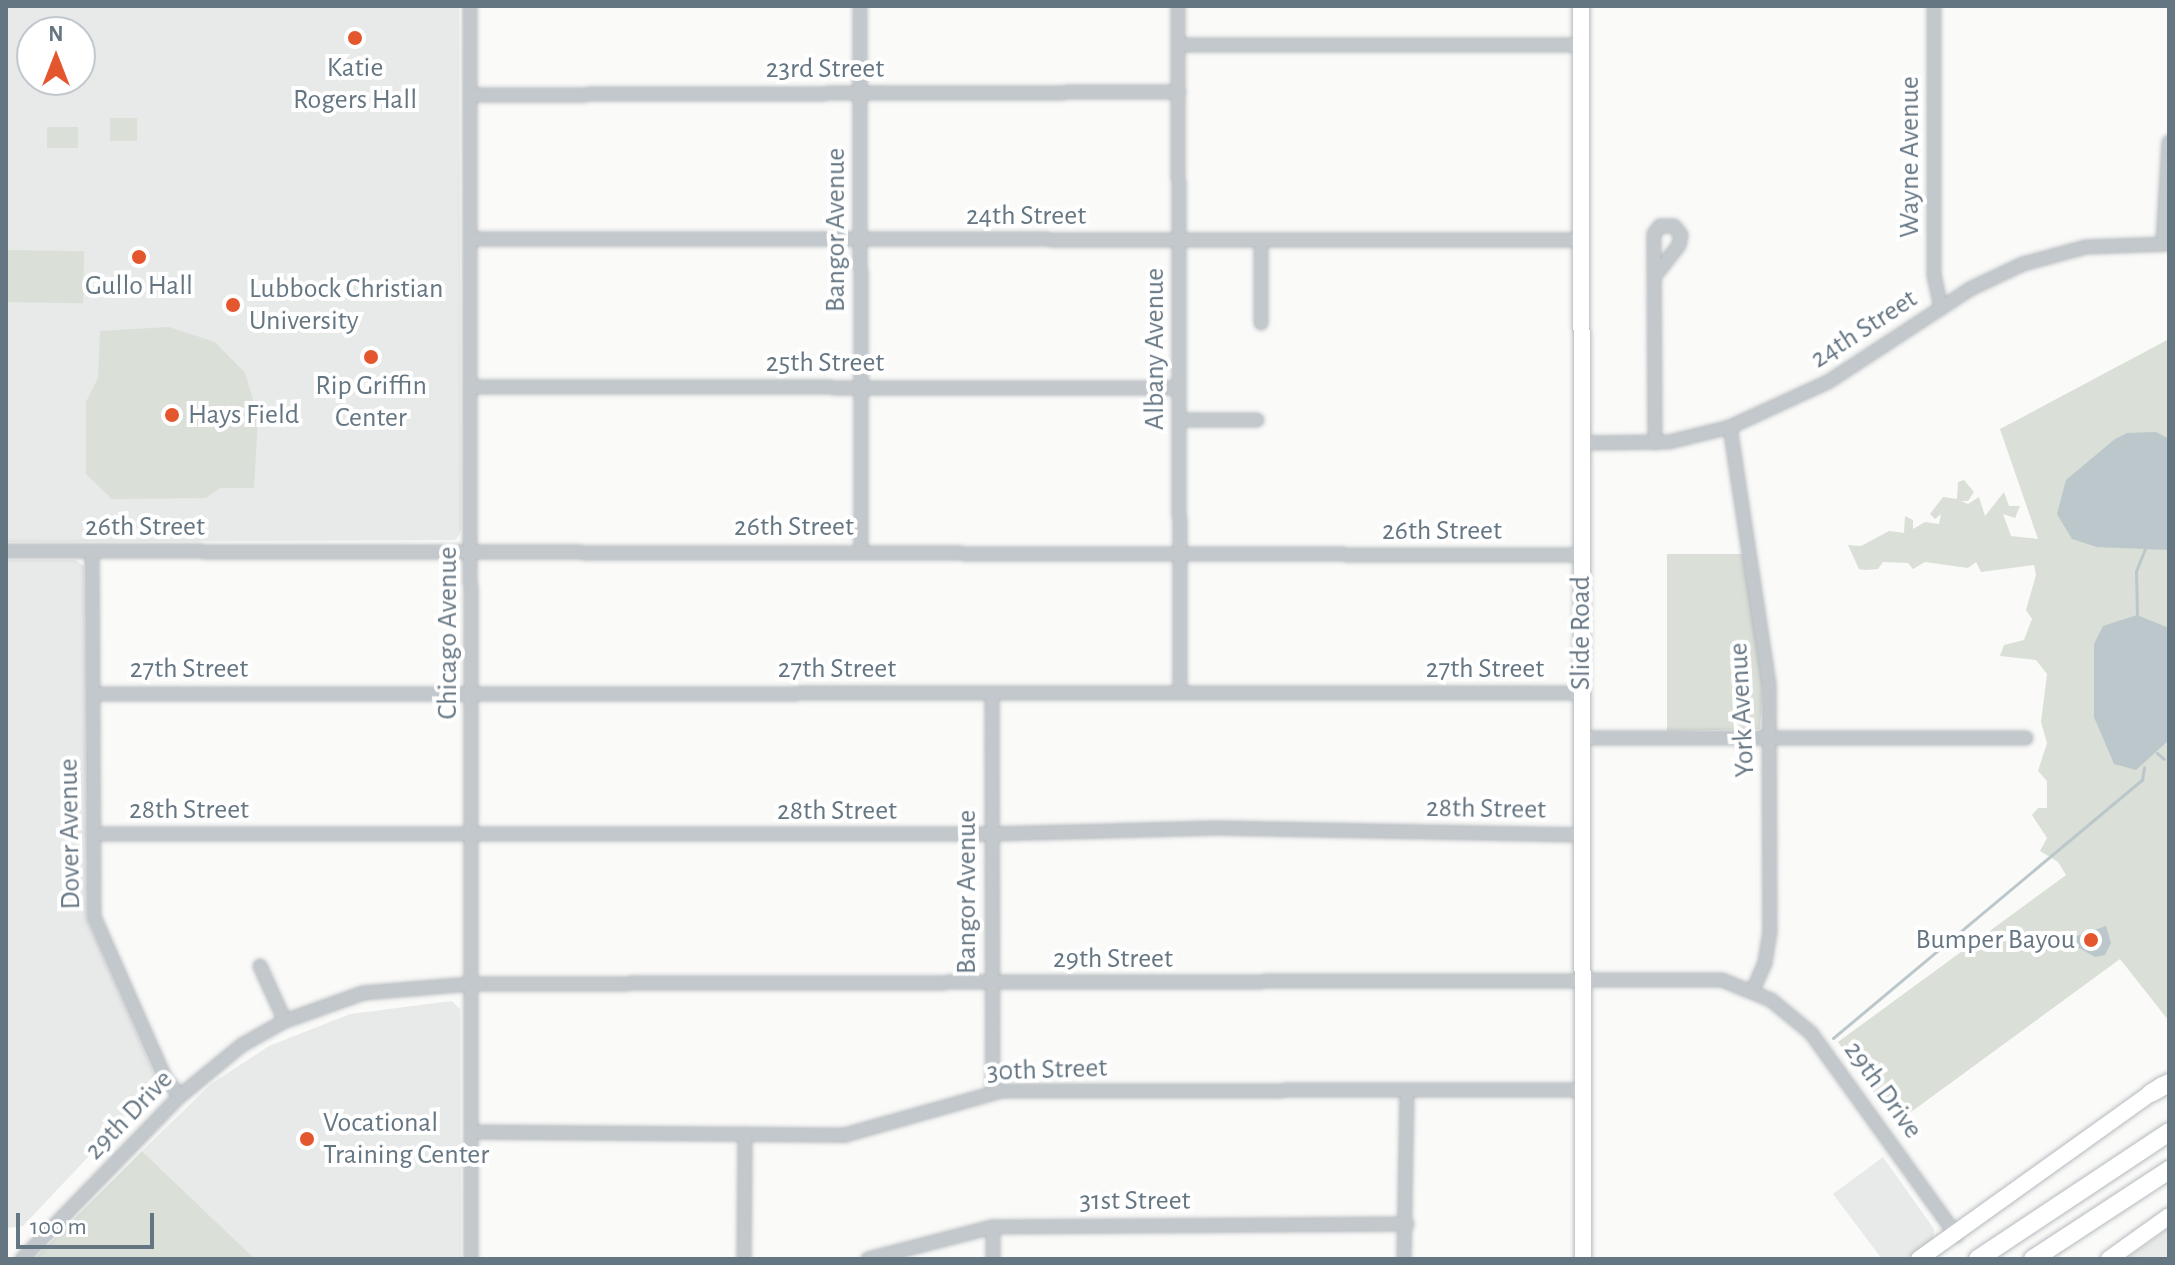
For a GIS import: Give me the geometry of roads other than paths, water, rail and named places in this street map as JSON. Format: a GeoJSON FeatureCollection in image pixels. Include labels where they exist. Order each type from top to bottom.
{"type":"FeatureCollection","features":[{"type":"Feature","properties":{"kind":"highway"},"geometry":{"type":"LineString","coordinates":[[2151,1093],[2169,1081]]}},
{"type":"Feature","properties":{"kind":"highway"},"geometry":{"type":"LineString","coordinates":[[1978,1259],[2169,1132]]}},
{"type":"Feature","properties":{"kind":"highway"},"geometry":{"type":"LineString","coordinates":[[2033,1259],[2169,1170]]}},
{"type":"Feature","properties":{"kind":"highway"},"geometry":{"type":"LineString","coordinates":[[2044,1259],[2086,1226]]}},
{"type":"Feature","properties":{"kind":"main road","name":"Slide Road"},"geometry":{"type":"LineString","coordinates":[[1581,6],[1583,1259]]}},
{"type":"Feature","properties":{"kind":"main road"},"geometry":{"type":"LineString","coordinates":[[1919,1259],[1957,1236],[2151,1093]]}},
{"type":"Feature","properties":{"kind":"main road"},"geometry":{"type":"LineString","coordinates":[[2109,1259],[2169,1216]]}},
{"type":"Feature","properties":{"kind":"street","name":"Chicago Avenue"},"geometry":{"type":"LineString","coordinates":[[470,6],[471,1259]]}},
{"type":"Feature","properties":{"kind":"street","name":"Bangor Avenue"},"geometry":{"type":"LineString","coordinates":[[860,6],[861,551]]}},
{"type":"Feature","properties":{"kind":"street","name":"Albany Avenue"},"geometry":{"type":"LineString","coordinates":[[1178,6],[1180,693]]}},
{"type":"Feature","properties":{"kind":"street","name":"Wayne Avenue"},"geometry":{"type":"LineString","coordinates":[[1934,6],[1934,275],[1941,308]]}},
{"type":"Feature","properties":{"kind":"street"},"geometry":{"type":"LineString","coordinates":[[1179,45],[1581,45]]}},
{"type":"Feature","properties":{"kind":"street","name":"23rd Street"},"geometry":{"type":"LineString","coordinates":[[470,95],[1179,92]]}},
{"type":"Feature","properties":{"kind":"street"},"geometry":{"type":"LineString","coordinates":[[2166,244],[2169,142]]}},
{"type":"Feature","properties":{"kind":"street","name":"24th Street"},"geometry":{"type":"LineString","coordinates":[[471,239],[1580,240]]}},
{"type":"Feature","properties":{"kind":"street"},"geometry":{"type":"LineString","coordinates":[[1261,240],[1261,323]]}},
{"type":"Feature","properties":{"kind":"street","name":"24th Street"},"geometry":{"type":"LineString","coordinates":[[1581,443],[1655,443],[1730,427],[1828,382],[1993,277],[2052,254],[2086,247],[2166,244]]}},
{"type":"Feature","properties":{"kind":"street"},"geometry":{"type":"LineString","coordinates":[[1655,443],[1656,274]]}},
{"type":"Feature","properties":{"kind":"street","name":"25th Street"},"geometry":{"type":"LineString","coordinates":[[471,387],[1179,388]]}},
{"type":"Feature","properties":{"kind":"street"},"geometry":{"type":"LineString","coordinates":[[1179,420],[1257,420]]}},
{"type":"Feature","properties":{"kind":"street","name":"York Avenue"},"geometry":{"type":"LineString","coordinates":[[1730,427],[1768,664],[1770,931],[1765,963],[1753,990]]}},
{"type":"Feature","properties":{"kind":"street","name":"26th Street"},"geometry":{"type":"LineString","coordinates":[[6,551],[1581,555]]}},
{"type":"Feature","properties":{"kind":"street","name":"Dover Avenue"},"geometry":{"type":"LineString","coordinates":[[92,551],[96,927],[165,1078],[180,1096]]}},
{"type":"Feature","properties":{"kind":"street","name":"Bangor Avenue"},"geometry":{"type":"LineString","coordinates":[[992,693],[993,1092]]}},
{"type":"Feature","properties":{"kind":"street","name":"27th Street"},"geometry":{"type":"LineString","coordinates":[[93,694],[1581,693]]}},
{"type":"Feature","properties":{"kind":"street"},"geometry":{"type":"LineString","coordinates":[[1582,738],[2026,738]]}},
{"type":"Feature","properties":{"kind":"street","name":"28th Street"},"geometry":{"type":"LineString","coordinates":[[93,834],[991,834],[1216,828],[1581,835]]}},
{"type":"Feature","properties":{"kind":"street"},"geometry":{"type":"LineString","coordinates":[[260,966],[285,1021]]}},
{"type":"Feature","properties":{"kind":"street","name":"29th Street"},"geometry":{"type":"LineString","coordinates":[[471,984],[991,984],[1693,977],[1753,990]]}},
{"type":"Feature","properties":{"kind":"street","name":"29th Drive"},"geometry":{"type":"LineString","coordinates":[[22,1259],[180,1096],[242,1045],[285,1021],[363,993],[471,984]]}},
{"type":"Feature","properties":{"kind":"street","name":"29th Drive"},"geometry":{"type":"LineString","coordinates":[[1753,990],[1811,1033],[1957,1236]]}},
{"type":"Feature","properties":{"kind":"street"},"geometry":{"type":"LineString","coordinates":[[1404,1259],[1407,1090]]}},
{"type":"Feature","properties":{"kind":"street","name":"30th Street"},"geometry":{"type":"LineString","coordinates":[[471,1132],[861,1134],[993,1092],[1582,1090]]}},
{"type":"Feature","properties":{"kind":"street"},"geometry":{"type":"LineString","coordinates":[[744,1259],[745,1134]]}},
{"type":"Feature","properties":{"kind":"street","name":"31st Street"},"geometry":{"type":"LineString","coordinates":[[868,1259],[993,1227],[1407,1224]]}},
{"type":"Feature","properties":{"kind":"street"},"geometry":{"type":"LineString","coordinates":[[993,1227],[993,1259]]}},
{"type":"Feature","properties":{"kind":"waterway"},"geometry":{"type":"LineString","coordinates":[[2137,615],[2136,571],[2145,549]]}},
{"type":"Feature","properties":{"kind":"waterway"},"geometry":{"type":"LineString","coordinates":[[2157,753],[2164,759]]}},
{"type":"Feature","properties":{"kind":"waterway"},"geometry":{"type":"LineString","coordinates":[[1833,1038],[2142,780],[2144,767]]}},
{"type":"Feature","properties":{"kind":"place","name":"Katie Rogers Hall"},"geometry":{"type":"Point","coordinates":[355,38]}},
{"type":"Feature","properties":{"kind":"place","name":"Gullo Hall"},"geometry":{"type":"Point","coordinates":[139,257]}},
{"type":"Feature","properties":{"kind":"place","name":"Lubbock Christian University"},"geometry":{"type":"Point","coordinates":[233,305]}},
{"type":"Feature","properties":{"kind":"place","name":"Rip Griffin Center"},"geometry":{"type":"Point","coordinates":[371,357]}},
{"type":"Feature","properties":{"kind":"place","name":"Hays Field"},"geometry":{"type":"Point","coordinates":[172,415]}},
{"type":"Feature","properties":{"kind":"place","name":"Bumper Bayou"},"geometry":{"type":"Point","coordinates":[2091,940]}},
{"type":"Feature","properties":{"kind":"place","name":"Vocational Training Center"},"geometry":{"type":"Point","coordinates":[307,1139]}}]}
